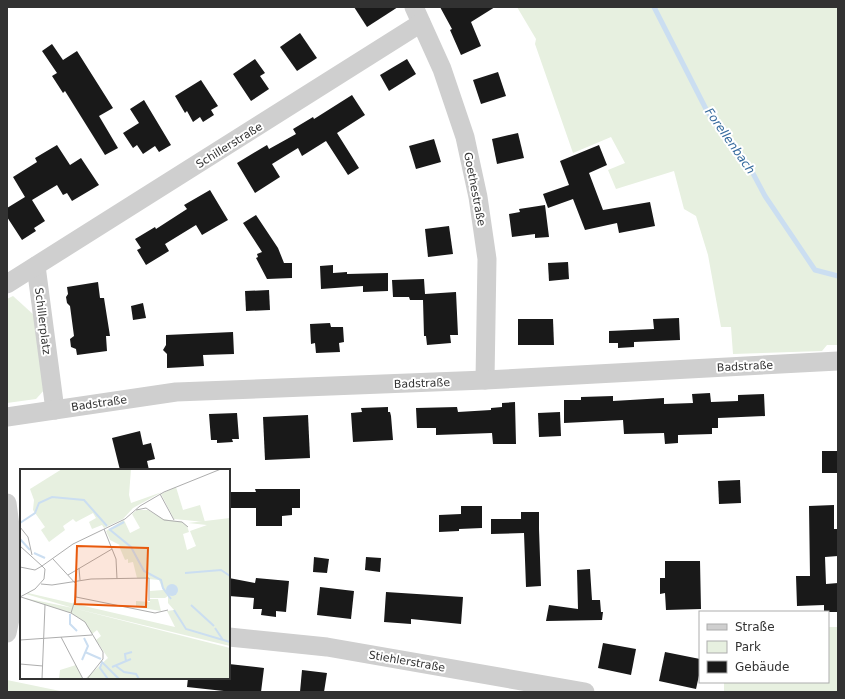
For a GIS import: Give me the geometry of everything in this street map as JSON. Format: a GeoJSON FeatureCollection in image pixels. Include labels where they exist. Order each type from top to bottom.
{"type":"FeatureCollection","features":[{"type":"Feature","properties":{"kind":"street","name":"Schillerstraße"},"geometry":{"type":"LineString","coordinates":[[36,266],[417,15]]}},
{"type":"Feature","properties":{"kind":"street","name":"Goethestraße"},"geometry":{"type":"LineString","coordinates":[[417,15],[442,69],[465,137],[478,197],[487,259],[485,380]]}},
{"type":"Feature","properties":{"kind":"street"},"geometry":{"type":"LineString","coordinates":[[7,284],[36,266]]}},
{"type":"Feature","properties":{"kind":"street","name":"Schillerplatz"},"geometry":{"type":"LineString","coordinates":[[36,266],[55,410]]}},
{"type":"Feature","properties":{"kind":"street","name":"Badstraße"},"geometry":{"type":"LineString","coordinates":[[7,417],[176,392],[485,380],[838,361]]}},
{"type":"Feature","properties":{"kind":"street"},"geometry":{"type":"LineString","coordinates":[[7,503],[15,564],[16,615],[7,633]]}},
{"type":"Feature","properties":{"kind":"street","name":"Stiehlerstraße"},"geometry":{"type":"LineString","coordinates":[[230,637],[327,647],[585,692]]}},
{"type":"Feature","properties":{"kind":"green space"},"geometry":{"type":"Polygon","coordinates":[[[517,7],[838,7],[838,345],[827,345],[822,351],[733,354],[731,327],[721,327],[708,255],[696,216],[684,209],[674,171],[616,189],[608,170],[625,163],[611,137],[573,153],[535,44],[536,39],[517,7]]]}},
{"type":"Feature","properties":{"kind":"green space"},"geometry":{"type":"Polygon","coordinates":[[[13,296],[35,316],[45,389],[36,399],[7,403],[7,299],[13,296]]]}},
{"type":"Feature","properties":{"kind":"green space"},"geometry":{"type":"Polygon","coordinates":[[[829,627],[838,627],[838,692],[724,692],[724,683],[829,683],[829,627]]]}},
{"type":"Feature","properties":{"kind":"green space"},"geometry":{"type":"Polygon","coordinates":[[[7,680],[65,692],[7,692],[7,680]]]}},
{"type":"Feature","properties":{"kind":"building"},"geometry":{"type":"Polygon","coordinates":[[[354,7],[398,7],[367,27],[354,7]]]}},
{"type":"Feature","properties":{"kind":"building"},"geometry":{"type":"Polygon","coordinates":[[[440,7],[495,7],[471,22],[481,46],[461,55],[450,30],[452,29],[440,7]]]}},
{"type":"Feature","properties":{"kind":"building"},"geometry":{"type":"Polygon","coordinates":[[[300,33],[317,58],[297,71],[280,47],[300,33]]]}},
{"type":"Feature","properties":{"kind":"building"},"geometry":{"type":"Polygon","coordinates":[[[52,44],[63,60],[77,51],[113,108],[99,116],[118,148],[105,155],[65,91],[63,93],[52,76],[57,73],[42,51],[52,44]]]}},
{"type":"Feature","properties":{"kind":"building"},"geometry":{"type":"Polygon","coordinates":[[[255,59],[265,73],[260,76],[269,89],[251,101],[233,74],[255,59]]]}},
{"type":"Feature","properties":{"kind":"building"},"geometry":{"type":"Polygon","coordinates":[[[407,59],[416,74],[389,91],[380,75],[407,59]]]}},
{"type":"Feature","properties":{"kind":"building"},"geometry":{"type":"Polygon","coordinates":[[[498,72],[506,96],[481,104],[473,80],[498,72]]]}},
{"type":"Feature","properties":{"kind":"building"},"geometry":{"type":"Polygon","coordinates":[[[201,80],[218,106],[211,110],[214,115],[203,122],[200,117],[193,122],[187,111],[185,113],[175,96],[201,80]]]}},
{"type":"Feature","properties":{"kind":"building"},"geometry":{"type":"Polygon","coordinates":[[[352,95],[365,115],[337,133],[359,168],[348,175],[326,141],[302,156],[298,148],[272,164],[280,177],[255,193],[237,163],[267,145],[269,149],[296,134],[293,129],[313,117],[314,119],[352,95]]]}},
{"type":"Feature","properties":{"kind":"building"},"geometry":{"type":"Polygon","coordinates":[[[144,100],[171,145],[159,152],[155,146],[143,154],[137,145],[133,148],[123,133],[139,123],[130,109],[144,100]]]}},
{"type":"Feature","properties":{"kind":"building"},"geometry":{"type":"Polygon","coordinates":[[[518,133],[524,158],[497,164],[492,139],[518,133]]]}},
{"type":"Feature","properties":{"kind":"building"},"geometry":{"type":"Polygon","coordinates":[[[434,139],[441,162],[416,169],[409,146],[434,139]]]}},
{"type":"Feature","properties":{"kind":"building"},"geometry":{"type":"Polygon","coordinates":[[[57,145],[70,165],[81,158],[99,185],[72,201],[67,193],[63,195],[57,185],[32,200],[45,221],[34,228],[36,231],[22,240],[7,217],[7,208],[25,197],[13,177],[37,162],[35,158],[57,145]]]}},
{"type":"Feature","properties":{"kind":"building"},"geometry":{"type":"Polygon","coordinates":[[[599,145],[607,165],[589,173],[603,210],[650,202],[655,226],[619,233],[617,223],[585,230],[573,199],[548,208],[543,194],[569,185],[560,161],[599,145]]]}},
{"type":"Feature","properties":{"kind":"building"},"geometry":{"type":"Polygon","coordinates":[[[210,190],[228,220],[202,235],[196,225],[165,244],[169,251],[146,265],[137,250],[141,248],[135,239],[155,227],[156,229],[187,209],[184,205],[210,190]]]}},
{"type":"Feature","properties":{"kind":"building"},"geometry":{"type":"Polygon","coordinates":[[[545,205],[549,237],[535,238],[535,234],[512,237],[509,214],[520,212],[519,209],[545,205]]]}},
{"type":"Feature","properties":{"kind":"building"},"geometry":{"type":"Polygon","coordinates":[[[256,215],[278,248],[284,263],[292,263],[292,278],[267,279],[256,258],[258,257],[257,254],[262,252],[243,223],[256,215]]]}},
{"type":"Feature","properties":{"kind":"building"},"geometry":{"type":"Polygon","coordinates":[[[449,226],[453,254],[428,257],[425,229],[449,226]]]}},
{"type":"Feature","properties":{"kind":"building"},"geometry":{"type":"Polygon","coordinates":[[[568,262],[569,279],[549,281],[548,263],[568,262]]]}},
{"type":"Feature","properties":{"kind":"building"},"geometry":{"type":"Polygon","coordinates":[[[333,265],[333,273],[388,273],[388,291],[363,292],[363,286],[321,289],[320,266],[333,265]]]}},
{"type":"Feature","properties":{"kind":"building"},"geometry":{"type":"Polygon","coordinates":[[[424,279],[425,294],[456,292],[458,335],[450,335],[451,343],[427,345],[426,336],[424,336],[423,300],[410,300],[409,297],[393,297],[392,280],[424,279]]]}},
{"type":"Feature","properties":{"kind":"building"},"geometry":{"type":"Polygon","coordinates":[[[98,282],[100,298],[104,298],[110,336],[106,336],[107,351],[77,355],[76,349],[71,347],[70,339],[74,336],[70,306],[67,303],[66,297],[68,294],[67,287],[98,282]]]}},
{"type":"Feature","properties":{"kind":"building"},"geometry":{"type":"Polygon","coordinates":[[[269,290],[270,310],[246,311],[245,291],[269,290]]]}},
{"type":"Feature","properties":{"kind":"building"},"geometry":{"type":"Polygon","coordinates":[[[143,303],[146,318],[133,320],[131,306],[143,303]]]}},
{"type":"Feature","properties":{"kind":"building"},"geometry":{"type":"Polygon","coordinates":[[[679,318],[680,340],[634,342],[634,347],[618,348],[618,343],[609,343],[609,331],[654,329],[653,319],[679,318]]]}},
{"type":"Feature","properties":{"kind":"building"},"geometry":{"type":"Polygon","coordinates":[[[518,319],[553,319],[554,345],[518,345],[518,319]]]}},
{"type":"Feature","properties":{"kind":"building"},"geometry":{"type":"Polygon","coordinates":[[[330,323],[331,327],[343,327],[344,342],[339,343],[340,352],[316,353],[315,343],[311,344],[310,324],[330,323]]]}},
{"type":"Feature","properties":{"kind":"building"},"geometry":{"type":"Polygon","coordinates":[[[233,332],[234,354],[203,355],[204,366],[167,368],[167,354],[163,350],[166,345],[166,335],[233,332]]]}},
{"type":"Feature","properties":{"kind":"building"},"geometry":{"type":"Polygon","coordinates":[[[710,393],[711,402],[738,401],[738,395],[764,394],[765,416],[718,418],[718,428],[712,428],[712,434],[678,435],[678,443],[665,444],[664,433],[624,434],[623,420],[564,423],[564,400],[581,400],[581,397],[613,396],[613,401],[664,398],[664,404],[693,403],[692,394],[710,393]]]}},
{"type":"Feature","properties":{"kind":"building"},"geometry":{"type":"Polygon","coordinates":[[[515,402],[516,444],[493,444],[492,433],[436,435],[436,428],[417,428],[416,408],[457,407],[458,412],[491,410],[491,408],[502,407],[502,403],[515,402]]]}},
{"type":"Feature","properties":{"kind":"building"},"geometry":{"type":"Polygon","coordinates":[[[388,407],[388,412],[390,412],[391,416],[393,440],[353,442],[351,413],[362,412],[361,408],[388,407]]]}},
{"type":"Feature","properties":{"kind":"building"},"geometry":{"type":"Polygon","coordinates":[[[560,412],[561,436],[539,437],[538,413],[560,412]]]}},
{"type":"Feature","properties":{"kind":"building"},"geometry":{"type":"Polygon","coordinates":[[[237,413],[239,439],[232,439],[233,442],[217,443],[217,440],[211,440],[209,414],[237,413]]]}},
{"type":"Feature","properties":{"kind":"building"},"geometry":{"type":"Polygon","coordinates":[[[308,415],[310,458],[265,460],[263,417],[308,415]]]}},
{"type":"Feature","properties":{"kind":"building"},"geometry":{"type":"Polygon","coordinates":[[[140,431],[143,445],[151,443],[155,459],[147,461],[149,469],[120,469],[112,438],[140,431]]]}},
{"type":"Feature","properties":{"kind":"building"},"geometry":{"type":"Polygon","coordinates":[[[822,451],[838,451],[838,473],[822,473],[822,451]]]}},
{"type":"Feature","properties":{"kind":"building"},"geometry":{"type":"Polygon","coordinates":[[[740,480],[741,503],[719,504],[718,481],[740,480]]]}},
{"type":"Feature","properties":{"kind":"building"},"geometry":{"type":"Polygon","coordinates":[[[255,489],[300,489],[300,508],[292,508],[292,515],[282,516],[282,526],[256,526],[256,508],[230,508],[230,492],[256,492],[255,489]]]}},
{"type":"Feature","properties":{"kind":"building"},"geometry":{"type":"Polygon","coordinates":[[[834,505],[834,529],[838,529],[838,556],[825,557],[826,584],[838,583],[838,612],[824,611],[824,605],[797,606],[796,576],[810,576],[809,506],[834,505]]]}},
{"type":"Feature","properties":{"kind":"building"},"geometry":{"type":"Polygon","coordinates":[[[461,506],[482,506],[482,528],[439,532],[439,515],[461,514],[461,506]]]}},
{"type":"Feature","properties":{"kind":"building"},"geometry":{"type":"Polygon","coordinates":[[[521,512],[539,512],[541,586],[526,587],[524,533],[491,534],[491,519],[521,519],[521,512]]]}},
{"type":"Feature","properties":{"kind":"building"},"geometry":{"type":"Polygon","coordinates":[[[314,557],[329,559],[327,573],[313,572],[314,557]]]}},
{"type":"Feature","properties":{"kind":"building"},"geometry":{"type":"Polygon","coordinates":[[[366,557],[381,558],[380,572],[365,570],[366,557]]]}},
{"type":"Feature","properties":{"kind":"building"},"geometry":{"type":"Polygon","coordinates":[[[665,561],[700,561],[701,609],[666,610],[665,593],[660,594],[660,578],[665,578],[665,561]]]}},
{"type":"Feature","properties":{"kind":"building"},"geometry":{"type":"Polygon","coordinates":[[[590,569],[592,600],[600,600],[601,612],[603,612],[602,620],[546,621],[549,605],[578,609],[577,570],[590,569]]]}},
{"type":"Feature","properties":{"kind":"building"},"geometry":{"type":"Polygon","coordinates":[[[230,578],[255,583],[256,578],[289,581],[286,612],[276,611],[276,617],[261,615],[262,609],[253,609],[254,598],[230,596],[230,578]]]}},
{"type":"Feature","properties":{"kind":"building"},"geometry":{"type":"Polygon","coordinates":[[[320,587],[354,591],[351,619],[317,615],[320,587]]]}},
{"type":"Feature","properties":{"kind":"building"},"geometry":{"type":"Polygon","coordinates":[[[386,592],[463,597],[461,624],[411,619],[411,624],[384,622],[386,592]]]}},
{"type":"Feature","properties":{"kind":"building"},"geometry":{"type":"Polygon","coordinates":[[[603,643],[636,649],[631,675],[598,668],[603,643]]]}},
{"type":"Feature","properties":{"kind":"building"},"geometry":{"type":"Polygon","coordinates":[[[665,652],[699,659],[699,676],[696,689],[659,681],[665,652]]]}},
{"type":"Feature","properties":{"kind":"building"},"geometry":{"type":"Polygon","coordinates":[[[230,664],[264,668],[261,692],[233,692],[187,687],[188,679],[230,679],[230,664]]]}},
{"type":"Feature","properties":{"kind":"building"},"geometry":{"type":"Polygon","coordinates":[[[302,670],[327,673],[324,692],[300,692],[302,670]]]}},
{"type":"Feature","properties":{"kind":"waterway","name":"Forellenbach"},"geometry":{"type":"LineString","coordinates":[[654,7],[708,113],[748,164],[765,196],[815,270],[838,276]]}}]}
